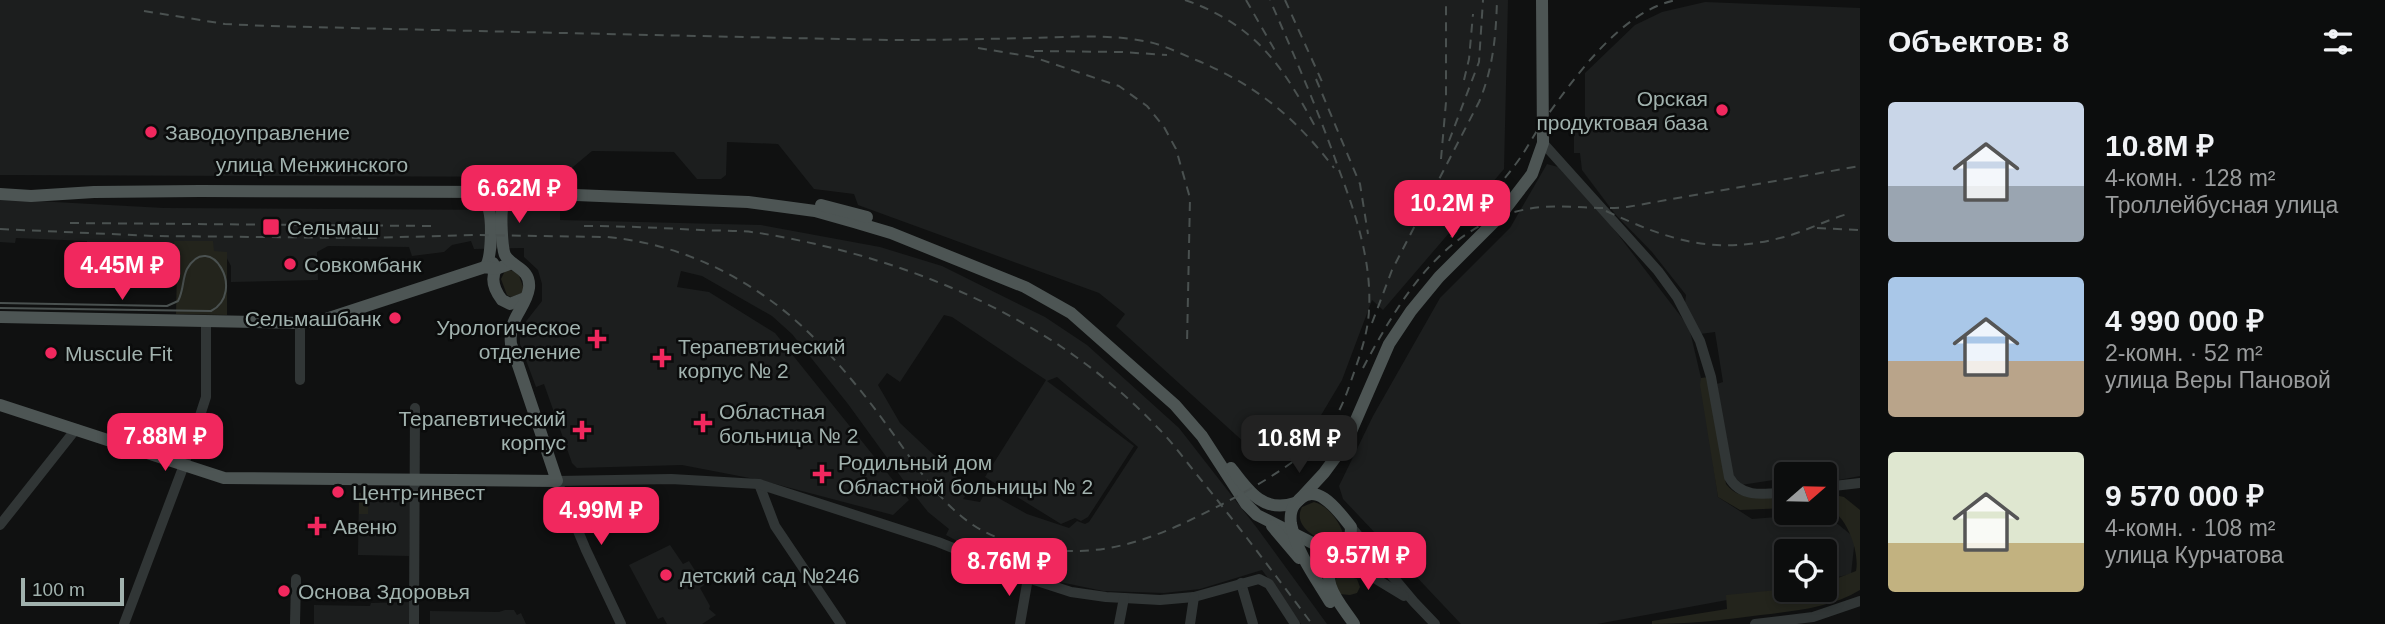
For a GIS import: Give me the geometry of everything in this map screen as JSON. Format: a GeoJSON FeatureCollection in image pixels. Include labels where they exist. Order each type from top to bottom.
{"type":"FeatureCollection","features":[{"type":"Feature","properties":{"kind":"main road"},"geometry":{"type":"LineString","coordinates":[[1330,602],[1299,550],[1291,523],[1291,511],[1346,443],[1389,344],[1439,277],[1499,217],[1535,166],[1543,143],[1542,0]]}},
{"type":"Feature","properties":{"kind":"main road","name":"улица Менжинского"},"geometry":{"type":"LineString","coordinates":[[0,187],[211,183],[488,197]]}},
{"type":"Feature","properties":{"kind":"main road"},"geometry":{"type":"LineString","coordinates":[[488,197],[523,190]]}},
{"type":"Feature","properties":{"kind":"main road"},"geometry":{"type":"LineString","coordinates":[[488,197],[504,198],[523,190]]}},
{"type":"Feature","properties":{"kind":"main road"},"geometry":{"type":"LineString","coordinates":[[523,190],[507,201],[502,210],[503,250],[493,282],[502,300],[510,304],[525,298]]}},
{"type":"Feature","properties":{"kind":"main road","name":"улица Менжинского"},"geometry":{"type":"LineString","coordinates":[[0,194],[31,196],[94,192],[200,191],[488,197],[523,190],[748,202],[815,211],[891,233],[998,275],[1071,313],[1175,405],[1202,436],[1237,484]]}},
{"type":"Feature","properties":{"kind":"main road"},"geometry":{"type":"LineString","coordinates":[[488,197],[498,264]]}},
{"type":"Feature","properties":{"kind":"main road"},"geometry":{"type":"LineString","coordinates":[[0,317],[300,323],[326,318],[498,264],[521,267],[529,290],[512,324],[510,334],[557,481],[224,478],[0,405]]}},
{"type":"Feature","properties":{"kind":"main road"},"geometry":{"type":"LineString","coordinates":[[1324,473],[1323,486],[1331,503],[1351,527],[1350,545],[1338,556],[1329,573],[1329,583],[1331,591],[1354,624]]}},
{"type":"Feature","properties":{"kind":"main road"},"geometry":{"type":"LineString","coordinates":[[1237,484],[1266,504],[1277,506],[1297,502],[1308,495],[1316,494],[1331,503]]}},
{"type":"Feature","properties":{"kind":"main road"},"geometry":{"type":"LineString","coordinates":[[1237,484],[1246,504],[1269,523],[1295,553],[1345,624]]}},
{"type":"Feature","properties":{"kind":"main road"},"geometry":{"type":"LineString","coordinates":[[1269,523],[1338,556]]}},
{"type":"Feature","properties":{"kind":"street"},"geometry":{"type":"LineString","coordinates":[[1543,143],[1658,271],[1677,296],[1700,341],[1711,377],[1729,477],[1734,486],[1755,495],[1774,493]]}},
{"type":"Feature","properties":{"kind":"street"},"geometry":{"type":"LineString","coordinates":[[124,624],[184,465],[206,397],[206,321]]}},
{"type":"Feature","properties":{"kind":"street"},"geometry":{"type":"LineString","coordinates":[[300,323],[300,380]]}},
{"type":"Feature","properties":{"kind":"street"},"geometry":{"type":"LineString","coordinates":[[414,624],[415,408]]}},
{"type":"Feature","properties":{"kind":"street"},"geometry":{"type":"LineString","coordinates":[[0,525],[76,429]]}},
{"type":"Feature","properties":{"kind":"street"},"geometry":{"type":"LineString","coordinates":[[621,624],[557,481],[671,479],[759,484],[938,542],[1071,592],[1160,600],[1194,597],[1259,579],[1269,584],[1295,624]]}},
{"type":"Feature","properties":{"kind":"street"},"geometry":{"type":"LineString","coordinates":[[759,484],[775,526],[841,624]]}},
{"type":"Feature","properties":{"kind":"street"},"geometry":{"type":"LineString","coordinates":[[1838,486],[1859,485]]}},
{"type":"Feature","properties":{"kind":"street"},"geometry":{"type":"LineString","coordinates":[[1351,527],[1436,624]]}},
{"type":"Feature","properties":{"kind":"street"},"geometry":{"type":"LineString","coordinates":[[1338,556],[1414,602]]}},
{"type":"Feature","properties":{"kind":"street"},"geometry":{"type":"LineString","coordinates":[[1020,624],[1028,578]]}},
{"type":"Feature","properties":{"kind":"street"},"geometry":{"type":"LineString","coordinates":[[295,624],[296,579]]}},
{"type":"Feature","properties":{"kind":"street"},"geometry":{"type":"LineString","coordinates":[[1241,583],[1253,624]]}},
{"type":"Feature","properties":{"kind":"street"},"geometry":{"type":"LineString","coordinates":[[1190,624],[1194,597]]}},
{"type":"Feature","properties":{"kind":"street"},"geometry":{"type":"LineString","coordinates":[[1119,624],[1124,598]]}},
{"type":"Feature","properties":{"kind":"street"},"geometry":{"type":"LineString","coordinates":[[1755,624],[1813,617],[1860,601]]}},
{"type":"Feature","properties":{"kind":"shaded area"},"geometry":{"type":"Polygon","coordinates":[[[0,0],[1508,0],[1504,169],[1383,310],[1372,300],[1342,380],[1314,427],[1286,448],[1246,444],[1116,326],[1125,314],[1099,293],[858,205],[854,194],[814,189],[778,144],[727,142],[726,175],[721,179],[697,179],[674,152],[592,151],[561,177],[0,175],[0,0]]]}},
{"type":"Feature","properties":{"kind":"shaded area"},"geometry":{"type":"Polygon","coordinates":[[[1705,2],[1860,8],[1860,476],[1839,480],[1838,462],[1774,462],[1774,480],[1741,485],[1732,479],[1717,384],[1723,382],[1715,332],[1700,334],[1685,303],[1686,295],[1652,252],[1615,214],[1582,170],[1580,153],[1574,153],[1574,132],[1585,126],[1585,73],[1635,25],[1662,12],[1705,2]]]}},
{"type":"Feature","properties":{"kind":"shaded area"},"geometry":{"type":"Polygon","coordinates":[[[1547,164],[1558,167],[1610,224],[1689,327],[1701,378],[1718,497],[1752,519],[1774,517],[1774,525],[1838,524],[1855,538],[1851,574],[1837,577],[1837,539],[1774,539],[1774,591],[1597,624],[1461,624],[1343,499],[1339,486],[1373,416],[1440,298],[1510,228],[1547,164]]]}},
{"type":"Feature","properties":{"kind":"shaded area"},"geometry":{"type":"Polygon","coordinates":[[[0,199],[164,208],[530,210],[542,202],[560,204],[560,220],[761,225],[880,247],[942,266],[1045,317],[1087,345],[1179,428],[1327,624],[1301,624],[1262,570],[1200,589],[1164,593],[1103,591],[1036,577],[983,555],[946,535],[949,529],[928,512],[792,334],[772,316],[702,276],[681,271],[677,287],[709,292],[775,333],[909,500],[893,515],[760,480],[682,465],[577,468],[572,463],[544,384],[536,387],[520,344],[520,329],[542,301],[542,284],[538,270],[524,257],[524,248],[474,249],[471,241],[452,245],[444,252],[412,256],[409,247],[328,246],[317,252],[318,280],[231,282],[231,266],[224,253],[104,243],[101,269],[85,270],[87,241],[16,238],[15,243],[0,242],[0,199]],[[944,315],[900,382],[887,373],[878,385],[900,423],[970,489],[963,499],[980,502],[986,491],[1027,514],[1069,528],[1077,521],[1085,524],[1089,522],[1138,447],[1057,377],[1047,381],[1134,446],[1088,517],[1081,521],[1075,518],[1061,524],[985,477],[1046,380],[952,317],[944,315]]]}},
{"type":"Feature","properties":{"kind":"shaded area"},"geometry":{"type":"Polygon","coordinates":[[[174,241],[213,241],[214,251],[227,252],[227,315],[176,314],[177,268],[174,241]]]}},
{"type":"Feature","properties":{"kind":"shaded area"},"geometry":{"type":"Polygon","coordinates":[[[505,271],[518,273],[524,289],[523,293],[511,297],[507,295],[501,279],[505,271]]]}},
{"type":"Feature","properties":{"kind":"shaded area"},"geometry":{"type":"Polygon","coordinates":[[[1708,377],[1726,484],[1746,496],[1774,496],[1774,509],[1740,510],[1718,497],[1701,378],[1708,377]]]}},
{"type":"Feature","properties":{"kind":"shaded area"},"geometry":{"type":"Polygon","coordinates":[[[359,493],[410,494],[409,556],[358,555],[359,493]]]}},
{"type":"Feature","properties":{"kind":"shaded area"},"geometry":{"type":"Polygon","coordinates":[[[359,493],[410,494],[410,500],[368,499],[368,514],[359,514],[359,493]]]}},
{"type":"Feature","properties":{"kind":"shaded area"},"geometry":{"type":"Polygon","coordinates":[[[1838,496],[1844,497],[1860,510],[1860,590],[1837,601],[1837,578],[1856,571],[1857,563],[1850,534],[1839,516],[1838,496]]]}},
{"type":"Feature","properties":{"kind":"shaded area"},"geometry":{"type":"Polygon","coordinates":[[[1314,502],[1329,511],[1337,521],[1344,537],[1340,546],[1331,547],[1303,526],[1300,520],[1302,507],[1314,502]]]}},
{"type":"Feature","properties":{"kind":"shaded area","name":"детский сад №246"},"geometry":{"type":"Polygon","coordinates":[[[670,545],[683,564],[689,561],[704,585],[700,588],[710,606],[709,609],[716,615],[702,624],[667,624],[663,617],[658,619],[629,565],[670,545]]]}},
{"type":"Feature","properties":{"kind":"shaded area"},"geometry":{"type":"Polygon","coordinates":[[[1338,576],[1357,579],[1360,587],[1357,593],[1339,594],[1334,582],[1338,576]]]}},
{"type":"Feature","properties":{"kind":"shaded area"},"geometry":{"type":"Polygon","coordinates":[[[1774,590],[1774,602],[1834,602],[1799,610],[1706,621],[1652,624],[1652,621],[1727,609],[1726,595],[1774,590]]]}},
{"type":"Feature","properties":{"kind":"shaded area"},"geometry":{"type":"Polygon","coordinates":[[[411,602],[411,624],[314,624],[314,605],[370,606],[371,603],[411,602]]]}},
{"type":"Feature","properties":{"kind":"shaded area"},"geometry":{"type":"Polygon","coordinates":[[[514,610],[517,615],[521,613],[526,624],[430,624],[430,611],[514,610]]]}},
{"type":"Feature","properties":{"kind":"tram line"},"geometry":{"type":"LineString","coordinates":[[0,303],[167,306],[178,301],[187,269],[196,259],[206,256],[221,268],[226,291],[221,302],[211,311],[0,308]]}},
{"type":"Feature","properties":{"kind":"railway"},"geometry":{"type":"LineString","coordinates":[[1185,0],[1231,22],[1265,50],[1292,86],[1317,130]]}},
{"type":"Feature","properties":{"kind":"railway"},"geometry":{"type":"LineString","coordinates":[[1246,0],[1277,54]]}},
{"type":"Feature","properties":{"kind":"railway"},"geometry":{"type":"LineString","coordinates":[[0,229],[153,236],[607,237],[666,248],[722,270],[773,302],[796,321],[853,382],[947,504],[973,525],[1002,539],[1033,547],[1072,551],[1105,549],[1153,536],[1184,523],[1250,489],[1297,459],[1318,441],[1335,418],[1348,391],[1363,346],[1369,292],[1361,237],[1322,125],[1270,0]]}},
{"type":"Feature","properties":{"kind":"railway"},"geometry":{"type":"LineString","coordinates":[[1285,0],[1324,86]]}},
{"type":"Feature","properties":{"kind":"railway"},"geometry":{"type":"LineString","coordinates":[[1441,159],[1446,102],[1446,0]]}},
{"type":"Feature","properties":{"kind":"railway"},"geometry":{"type":"LineString","coordinates":[[1449,141],[1479,62],[1483,0]]}},
{"type":"Feature","properties":{"kind":"railway"},"geometry":{"type":"LineString","coordinates":[[1372,323],[1392,270],[1479,102],[1493,52],[1497,0]]}},
{"type":"Feature","properties":{"kind":"railway"},"geometry":{"type":"LineString","coordinates":[[1451,237],[1508,175],[1556,103],[1601,48],[1637,17],[1676,0]]}},
{"type":"Feature","properties":{"kind":"railway"},"geometry":{"type":"LineString","coordinates":[[144,11],[225,24],[268,26],[893,40],[1116,37],[1164,46],[1237,80],[1289,118],[1334,168]]}},
{"type":"Feature","properties":{"kind":"railway"},"geometry":{"type":"LineString","coordinates":[[1464,80],[1469,59],[1473,14]]}},
{"type":"Feature","properties":{"kind":"railway"},"geometry":{"type":"LineString","coordinates":[[978,48],[1033,57],[1119,86],[1147,106],[1164,127],[1176,149],[1190,198],[1187,344]]}},
{"type":"Feature","properties":{"kind":"railway"},"geometry":{"type":"LineString","coordinates":[[1034,51],[1167,55]]}},
{"type":"Feature","properties":{"kind":"railway"},"geometry":{"type":"LineString","coordinates":[[1316,79],[1360,184],[1368,234]]}},
{"type":"Feature","properties":{"kind":"railway"},"geometry":{"type":"LineString","coordinates":[[1363,368],[1395,312],[1433,263],[1455,242],[1481,225],[1510,213],[1542,207],[1627,207],[1860,166]]}},
{"type":"Feature","properties":{"kind":"railway"},"geometry":{"type":"LineString","coordinates":[[1606,211],[1672,237],[1714,245],[1759,243],[1801,232],[1851,213]]}},
{"type":"Feature","properties":{"kind":"railway"},"geometry":{"type":"LineString","coordinates":[[70,223],[434,226]]}},
{"type":"Feature","properties":{"kind":"railway"},"geometry":{"type":"LineString","coordinates":[[584,226],[745,231],[814,244],[923,276],[975,298],[1025,324],[1073,354],[1117,389],[1158,428],[1230,516],[1312,624]]}},
{"type":"Feature","properties":{"kind":"railway"},"geometry":{"type":"LineString","coordinates":[[1817,228],[1860,230]]}},
{"type":"Feature","properties":{"kind":"place","name":"Орская продуктовая база"},"geometry":{"type":"Point","coordinates":[1722,110]}},
{"type":"Feature","properties":{"kind":"place","name":"Заводоуправление"},"geometry":{"type":"Point","coordinates":[151,132]}},
{"type":"Feature","properties":{"kind":"place","name":"Сельмаш"},"geometry":{"type":"Point","coordinates":[271,227]}},
{"type":"Feature","properties":{"kind":"place","name":"Совкомбанк"},"geometry":{"type":"Point","coordinates":[290,264]}},
{"type":"Feature","properties":{"kind":"place","name":"Сельмашбанк"},"geometry":{"type":"Point","coordinates":[395,318]}},
{"type":"Feature","properties":{"kind":"place","name":"Урологическое отделение"},"geometry":{"type":"Point","coordinates":[597,339]}},
{"type":"Feature","properties":{"kind":"place","name":"Muscule Fit"},"geometry":{"type":"Point","coordinates":[51,353]}},
{"type":"Feature","properties":{"kind":"place","name":"Терапевтический корпус № 2"},"geometry":{"type":"Point","coordinates":[662,358]}},
{"type":"Feature","properties":{"kind":"place","name":"Областная больница № 2"},"geometry":{"type":"Point","coordinates":[703,423]}},
{"type":"Feature","properties":{"kind":"place","name":"Терапевтический корпус"},"geometry":{"type":"Point","coordinates":[582,430]}},
{"type":"Feature","properties":{"kind":"place","name":"Родильный дом Областной больницы № 2"},"geometry":{"type":"Point","coordinates":[822,474]}},
{"type":"Feature","properties":{"kind":"place","name":"Центр-инвест"},"geometry":{"type":"Point","coordinates":[338,492]}},
{"type":"Feature","properties":{"kind":"place","name":"Авеню"},"geometry":{"type":"Point","coordinates":[317,526]}},
{"type":"Feature","properties":{"kind":"place","name":"детский сад №246"},"geometry":{"type":"Point","coordinates":[666,575]}},
{"type":"Feature","properties":{"kind":"place","name":"Основа Здоровья"},"geometry":{"type":"Point","coordinates":[284,591]}}]}
